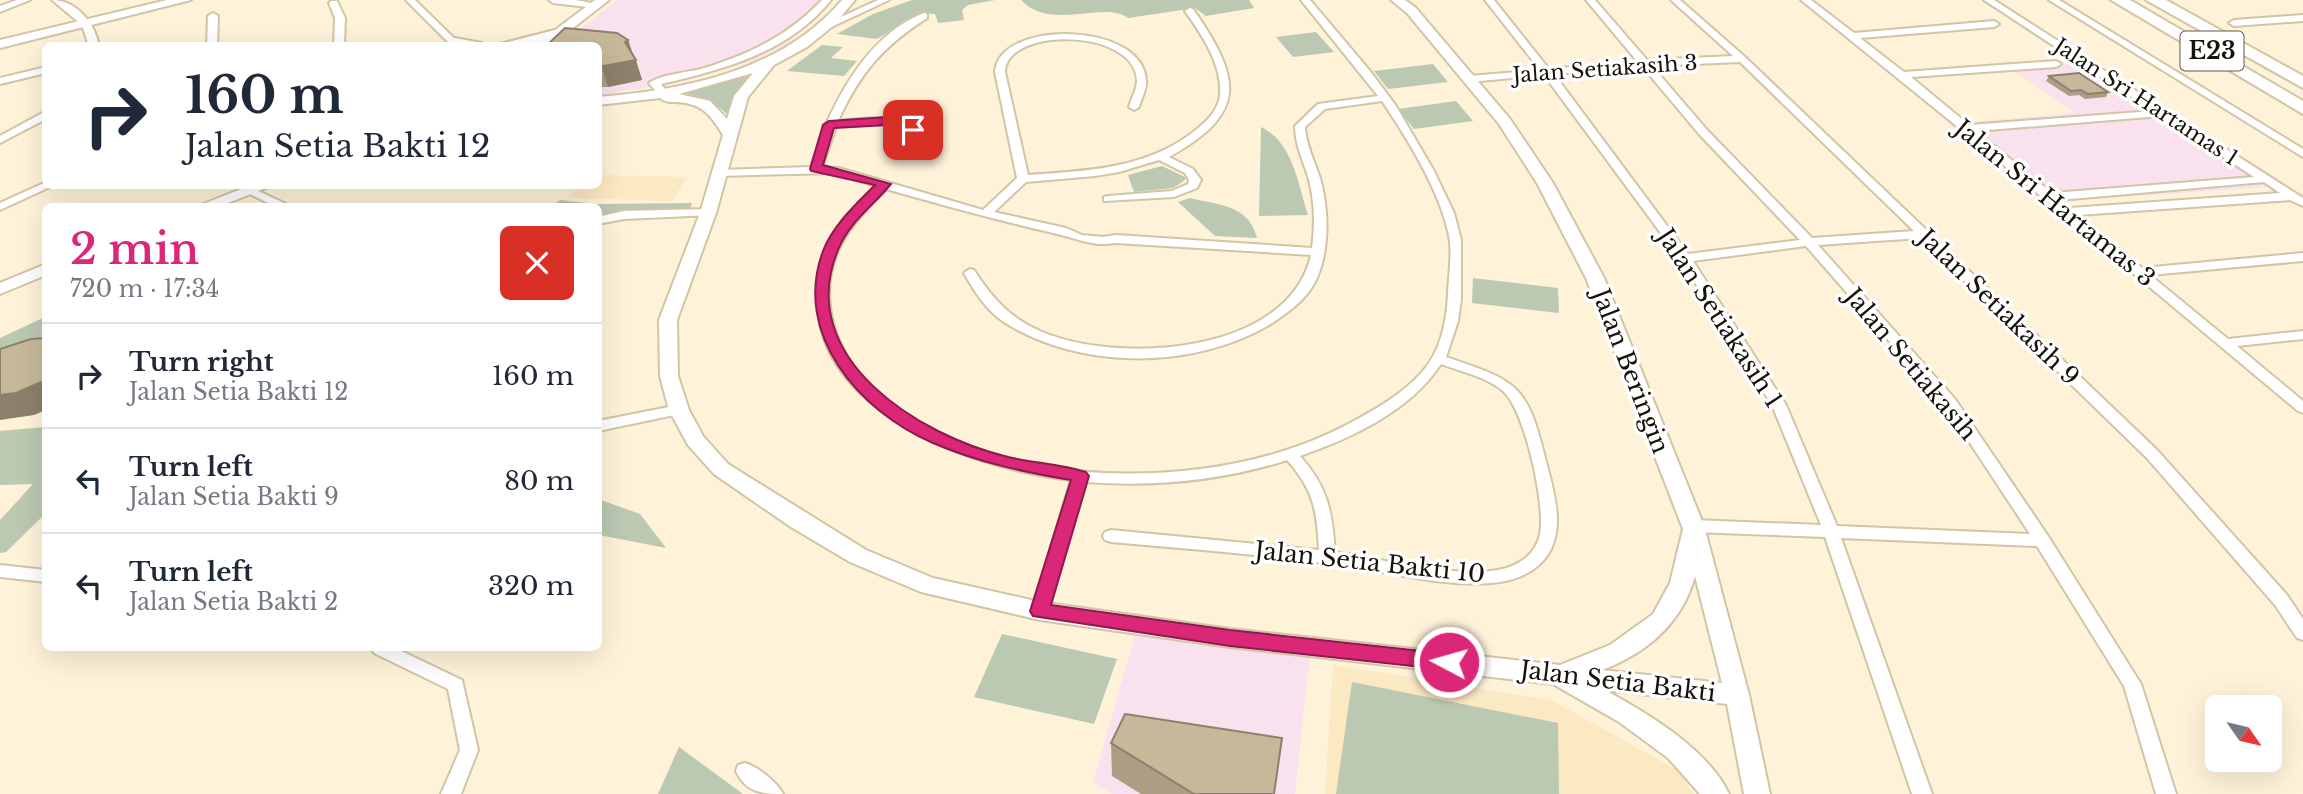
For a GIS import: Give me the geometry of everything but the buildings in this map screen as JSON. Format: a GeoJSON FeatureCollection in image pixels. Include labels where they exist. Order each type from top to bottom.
{"type":"FeatureCollection","features":[{"type":"Feature","properties":{"kind":"highway","name":"E23"},"geometry":{"type":"LineString","coordinates":[[2120,0],[2303,102]]}},
{"type":"Feature","properties":{"kind":"highway"},"geometry":{"type":"LineString","coordinates":[[2120,0],[2303,109]]}},
{"type":"Feature","properties":{"kind":"highway","name":"E23"},"geometry":{"type":"LineString","coordinates":[[2142,0],[2303,91]]}},
{"type":"Feature","properties":{"kind":"highway"},"geometry":{"type":"LineString","coordinates":[[2156,1],[2303,83]]}},
{"type":"Feature","properties":{"kind":"street"},"geometry":{"type":"LineString","coordinates":[[0,9],[26,0]]}},
{"type":"Feature","properties":{"kind":"street"},"geometry":{"type":"LineString","coordinates":[[56,0],[86,21],[94,42]]}},
{"type":"Feature","properties":{"kind":"street"},"geometry":{"type":"LineString","coordinates":[[0,44],[86,21],[185,0]]}},
{"type":"Feature","properties":{"kind":"street"},"geometry":{"type":"LineString","coordinates":[[410,0],[453,42]]}},
{"type":"Feature","properties":{"kind":"street"},"geometry":{"type":"LineString","coordinates":[[553,0],[599,3]]}},
{"type":"Feature","properties":{"kind":"street"},"geometry":{"type":"LineString","coordinates":[[663,93],[654,83],[730,62],[776,43],[801,27],[827,0]]}},
{"type":"Feature","properties":{"kind":"street"},"geometry":{"type":"LineString","coordinates":[[822,28],[849,0]]}},
{"type":"Feature","properties":{"kind":"street"},"geometry":{"type":"LineString","coordinates":[[632,99],[663,93],[768,63],[822,28],[885,0]]}},
{"type":"Feature","properties":{"kind":"street"},"geometry":{"type":"LineString","coordinates":[[884,184],[852,215],[840,232],[824,269],[821,299],[826,329],[847,369],[884,406],[937,438],[1004,462],[1080,476],[1153,478],[1201,474],[1247,466],[1329,440],[1387,408],[1409,391],[1440,359],[1454,314],[1455,232],[1438,187],[1384,98],[1305,0]]}},
{"type":"Feature","properties":{"kind":"street","name":"Jalan Beringin"},"geometry":{"type":"LineString","coordinates":[[1397,0],[1411,10],[1505,122],[1545,183],[1595,278],[1636,388],[1693,526],[1737,695],[1757,794]]}},
{"type":"Feature","properties":{"kind":"street","name":"Jalan Setiakasih 1"},"geometry":{"type":"LineString","coordinates":[[1489,0],[1685,258],[1779,405],[1832,534],[1922,794]]}},
{"type":"Feature","properties":{"kind":"street","name":"Jalan Setiakasih"},"geometry":{"type":"LineString","coordinates":[[1590,0],[1647,63],[1703,132],[1809,242],[1950,402],[2042,540],[2132,684],[2166,794]]}},
{"type":"Feature","properties":{"kind":"street","name":"Jalan Setiakasih 9"},"geometry":{"type":"LineString","coordinates":[[1675,0],[1742,59],[2152,454],[2281,600],[2303,633]]}},
{"type":"Feature","properties":{"kind":"street","name":"Jalan Sri Hartamas 3"},"geometry":{"type":"LineString","coordinates":[[1805,0],[1902,75],[1964,129],[2229,343],[2303,408]]}},
{"type":"Feature","properties":{"kind":"street","name":"Jalan Sri Hartamas 1"},"geometry":{"type":"LineString","coordinates":[[1988,0],[2303,203]]}},
{"type":"Feature","properties":{"kind":"street"},"geometry":{"type":"LineString","coordinates":[[2053,0],[2303,154]]}},
{"type":"Feature","properties":{"kind":"street"},"geometry":{"type":"LineString","coordinates":[[334,3],[340,19],[339,42]]}},
{"type":"Feature","properties":{"kind":"street"},"geometry":{"type":"LineString","coordinates":[[547,42],[599,3]]}},
{"type":"Feature","properties":{"kind":"street"},"geometry":{"type":"LineString","coordinates":[[985,214],[1023,179],[1102,173],[1163,158],[1200,132],[1223,106],[1225,88],[1211,41],[1190,11]]}},
{"type":"Feature","properties":{"kind":"street"},"geometry":{"type":"LineString","coordinates":[[212,42],[213,16]]}},
{"type":"Feature","properties":{"kind":"street"},"geometry":{"type":"LineString","coordinates":[[816,169],[829,125],[841,101],[874,53],[895,33],[924,16]]}},
{"type":"Feature","properties":{"kind":"street"},"geometry":{"type":"LineString","coordinates":[[2234,23],[2303,18]]}},
{"type":"Feature","properties":{"kind":"street"},"geometry":{"type":"LineString","coordinates":[[2282,20],[2303,30]]}},
{"type":"Feature","properties":{"kind":"street"},"geometry":{"type":"LineString","coordinates":[[1851,36],[1994,24]]}},
{"type":"Feature","properties":{"kind":"street"},"geometry":{"type":"LineString","coordinates":[[521,42],[567,28]]}},
{"type":"Feature","properties":{"kind":"street"},"geometry":{"type":"LineString","coordinates":[[554,42],[567,28]]}},
{"type":"Feature","properties":{"kind":"street"},"geometry":{"type":"LineString","coordinates":[[1023,179],[1000,72],[1004,57],[1014,48],[1066,39],[1089,40],[1124,48],[1138,61],[1142,71],[1143,82],[1134,107]]}},
{"type":"Feature","properties":{"kind":"street","name":"Jalan Setiakasih 3"},"geometry":{"type":"LineString","coordinates":[[1469,79],[1647,63],[1742,59]]}},
{"type":"Feature","properties":{"kind":"street","name":"Jalan Setia Bakti"},"geometry":{"type":"LineString","coordinates":[[768,63],[741,96],[708,213],[682,276],[668,320],[669,376],[679,410],[695,440],[721,469],[858,556],[929,586],[1040,611],[1230,638],[1737,695]]}},
{"type":"Feature","properties":{"kind":"street"},"geometry":{"type":"LineString","coordinates":[[1902,75],[2056,64]]}},
{"type":"Feature","properties":{"kind":"street"},"geometry":{"type":"LineString","coordinates":[[0,81],[42,71]]}},
{"type":"Feature","properties":{"kind":"street"},"geometry":{"type":"LineString","coordinates":[[970,273],[984,297],[1008,319],[1049,338],[1100,351],[1163,352],[1211,345],[1267,322],[1292,304],[1309,282],[1316,253],[1320,204],[1299,139],[1300,126],[1322,106],[1384,98]]}},
{"type":"Feature","properties":{"kind":"street"},"geometry":{"type":"LineString","coordinates":[[602,101],[685,99],[705,103],[718,113],[729,134]]}},
{"type":"Feature","properties":{"kind":"street"},"geometry":{"type":"LineString","coordinates":[[1964,129],[2161,113]]}},
{"type":"Feature","properties":{"kind":"street"},"geometry":{"type":"LineString","coordinates":[[0,140],[42,116]]}},
{"type":"Feature","properties":{"kind":"street"},"geometry":{"type":"LineString","coordinates":[[829,125],[863,121],[901,122],[910,125],[913,130],[911,139]]}},
{"type":"Feature","properties":{"kind":"street"},"geometry":{"type":"LineString","coordinates":[[1108,199],[1174,194],[1193,186],[1195,180],[1192,174],[1163,158]]}},
{"type":"Feature","properties":{"kind":"street"},"geometry":{"type":"LineString","coordinates":[[718,173],[835,170],[985,214],[1062,231],[1070,236],[1094,240],[1116,239],[1316,253]]}},
{"type":"Feature","properties":{"kind":"street"},"geometry":{"type":"LineString","coordinates":[[2048,197],[2265,179]]}},
{"type":"Feature","properties":{"kind":"street"},"geometry":{"type":"LineString","coordinates":[[0,207],[42,187]]}},
{"type":"Feature","properties":{"kind":"street"},"geometry":{"type":"LineString","coordinates":[[214,203],[253,189]]}},
{"type":"Feature","properties":{"kind":"street"},"geometry":{"type":"LineString","coordinates":[[257,189],[278,203]]}},
{"type":"Feature","properties":{"kind":"street"},"geometry":{"type":"LineString","coordinates":[[2068,212],[2291,196]]}},
{"type":"Feature","properties":{"kind":"street"},"geometry":{"type":"LineString","coordinates":[[602,219],[624,215],[708,213]]}},
{"type":"Feature","properties":{"kind":"street"},"geometry":{"type":"LineString","coordinates":[[1685,258],[1809,242],[1923,234]]}},
{"type":"Feature","properties":{"kind":"street"},"geometry":{"type":"LineString","coordinates":[[2140,272],[2303,257]]}},
{"type":"Feature","properties":{"kind":"street"},"geometry":{"type":"LineString","coordinates":[[0,289],[42,271]]}},
{"type":"Feature","properties":{"kind":"street"},"geometry":{"type":"LineString","coordinates":[[2229,343],[2303,335]]}},
{"type":"Feature","properties":{"kind":"street","name":"Jalan Setia Bakti 10"},"geometry":{"type":"LineString","coordinates":[[1111,536],[1327,556],[1486,577],[1512,573],[1538,556],[1548,535],[1550,506],[1525,406],[1504,385],[1440,359]]}},
{"type":"Feature","properties":{"kind":"street"},"geometry":{"type":"LineString","coordinates":[[602,425],[679,410]]}},
{"type":"Feature","properties":{"kind":"street"},"geometry":{"type":"LineString","coordinates":[[1290,454],[1311,476],[1322,495],[1327,556]]}},
{"type":"Feature","properties":{"kind":"street"},"geometry":{"type":"LineString","coordinates":[[1040,611],[1080,476]]}},
{"type":"Feature","properties":{"kind":"street"},"geometry":{"type":"LineString","coordinates":[[1555,674],[1592,665],[1632,646],[1659,622],[1679,592],[1693,526],[1832,534],[2042,540]]}},
{"type":"Feature","properties":{"kind":"street"},"geometry":{"type":"LineString","coordinates":[[0,571],[42,576]]}},
{"type":"Feature","properties":{"kind":"street"},"geometry":{"type":"LineString","coordinates":[[386,651],[456,685],[469,750],[450,794]]}},
{"type":"Feature","properties":{"kind":"street"},"geometry":{"type":"LineString","coordinates":[[1555,674],[1628,715],[1677,750],[1716,794]]}},
{"type":"Feature","properties":{"kind":"street"},"geometry":{"type":"LineString","coordinates":[[745,771],[773,794]]}},
{"type":"Feature","properties":{"kind":"shaded area"},"geometry":{"type":"Polygon","coordinates":[[[617,0],[832,0],[816,20],[785,45],[755,60],[674,84],[602,95],[602,42],[564,42],[617,0]]]}},
{"type":"Feature","properties":{"kind":"shaded area"},"geometry":{"type":"Polygon","coordinates":[[[2089,62],[2283,186],[2039,203],[1948,124],[2075,113],[2011,69],[2089,62]]]}},
{"type":"Feature","properties":{"kind":"shaded area"},"geometry":{"type":"Polygon","coordinates":[[[602,175],[687,177],[672,201],[569,198],[576,189],[602,189],[602,175]]]}},
{"type":"Feature","properties":{"kind":"shaded area"},"geometry":{"type":"Polygon","coordinates":[[[1136,631],[1310,654],[1295,794],[1112,794],[1093,782],[1136,631]]]}},
{"type":"Feature","properties":{"kind":"shaded area"},"geometry":{"type":"Polygon","coordinates":[[[1333,665],[1551,700],[1676,769],[1694,794],[1325,794],[1333,665]]]}},
{"type":"Feature","properties":{"kind":"green space"},"geometry":{"type":"Polygon","coordinates":[[[912,0],[995,0],[968,5],[962,10],[964,20],[938,23],[935,14],[920,13],[877,39],[837,34],[873,14],[912,0]]]}},
{"type":"Feature","properties":{"kind":"green space"},"geometry":{"type":"Polygon","coordinates":[[[1021,0],[1249,0],[1254,8],[1206,16],[1195,8],[1128,18],[1105,12],[1047,14],[1033,9],[1021,0]]]}},
{"type":"Feature","properties":{"kind":"green space"},"geometry":{"type":"Polygon","coordinates":[[[1316,32],[1334,52],[1293,57],[1276,37],[1316,32]]]}},
{"type":"Feature","properties":{"kind":"green space"},"geometry":{"type":"Polygon","coordinates":[[[822,45],[843,47],[831,58],[857,61],[844,76],[787,71],[822,45]]]}},
{"type":"Feature","properties":{"kind":"green space"},"geometry":{"type":"Polygon","coordinates":[[[1433,64],[1448,82],[1388,89],[1374,71],[1433,64]]]}},
{"type":"Feature","properties":{"kind":"green space"},"geometry":{"type":"Polygon","coordinates":[[[756,70],[736,94],[729,116],[707,101],[683,96],[665,96],[718,84],[756,70]]]}},
{"type":"Feature","properties":{"kind":"green space"},"geometry":{"type":"Polygon","coordinates":[[[1456,101],[1473,121],[1414,129],[1398,109],[1456,101]]]}},
{"type":"Feature","properties":{"kind":"green space"},"geometry":{"type":"Polygon","coordinates":[[[1261,127],[1272,134],[1287,153],[1308,215],[1259,216],[1261,127]]]}},
{"type":"Feature","properties":{"kind":"green space"},"geometry":{"type":"Polygon","coordinates":[[[1162,166],[1185,177],[1185,180],[1173,188],[1134,192],[1128,175],[1162,166]]]}},
{"type":"Feature","properties":{"kind":"green space"},"geometry":{"type":"Polygon","coordinates":[[[1190,198],[1222,205],[1240,213],[1253,227],[1257,238],[1215,236],[1178,202],[1190,198]]]}},
{"type":"Feature","properties":{"kind":"green space"},"geometry":{"type":"Polygon","coordinates":[[[560,200],[588,203],[556,203],[560,200]]]}},
{"type":"Feature","properties":{"kind":"green space"},"geometry":{"type":"Polygon","coordinates":[[[692,203],[690,210],[602,216],[602,204],[692,203]]]}},
{"type":"Feature","properties":{"kind":"green space"},"geometry":{"type":"Polygon","coordinates":[[[1473,278],[1558,288],[1559,313],[1472,303],[1473,278]]]}},
{"type":"Feature","properties":{"kind":"green space"},"geometry":{"type":"Polygon","coordinates":[[[42,318],[42,347],[0,368],[0,338],[42,318]]]}},
{"type":"Feature","properties":{"kind":"green space"},"geometry":{"type":"Polygon","coordinates":[[[42,427],[42,517],[6,552],[0,553],[0,520],[33,484],[0,485],[0,431],[42,427]]]}},
{"type":"Feature","properties":{"kind":"green space"},"geometry":{"type":"Polygon","coordinates":[[[602,500],[640,514],[666,548],[602,536],[602,500]]]}},
{"type":"Feature","properties":{"kind":"green space"},"geometry":{"type":"Polygon","coordinates":[[[1002,634],[1117,659],[1094,724],[974,697],[1002,634]]]}},
{"type":"Feature","properties":{"kind":"green space"},"geometry":{"type":"Polygon","coordinates":[[[1352,682],[1558,723],[1559,794],[1336,794],[1352,682]]]}},
{"type":"Feature","properties":{"kind":"green space"},"geometry":{"type":"Polygon","coordinates":[[[679,747],[743,794],[658,794],[679,747]]]}},
{"type":"Feature","properties":{"kind":"route"},"geometry":{"type":"LineString","coordinates":[[913,130],[910,125],[888,121],[829,125],[816,169],[835,170],[884,184],[852,215],[831,250],[821,289],[826,329],[847,369],[884,406],[909,423],[970,452],[1004,462],[1080,476],[1040,611],[1230,638],[1449,662]]}}]}
